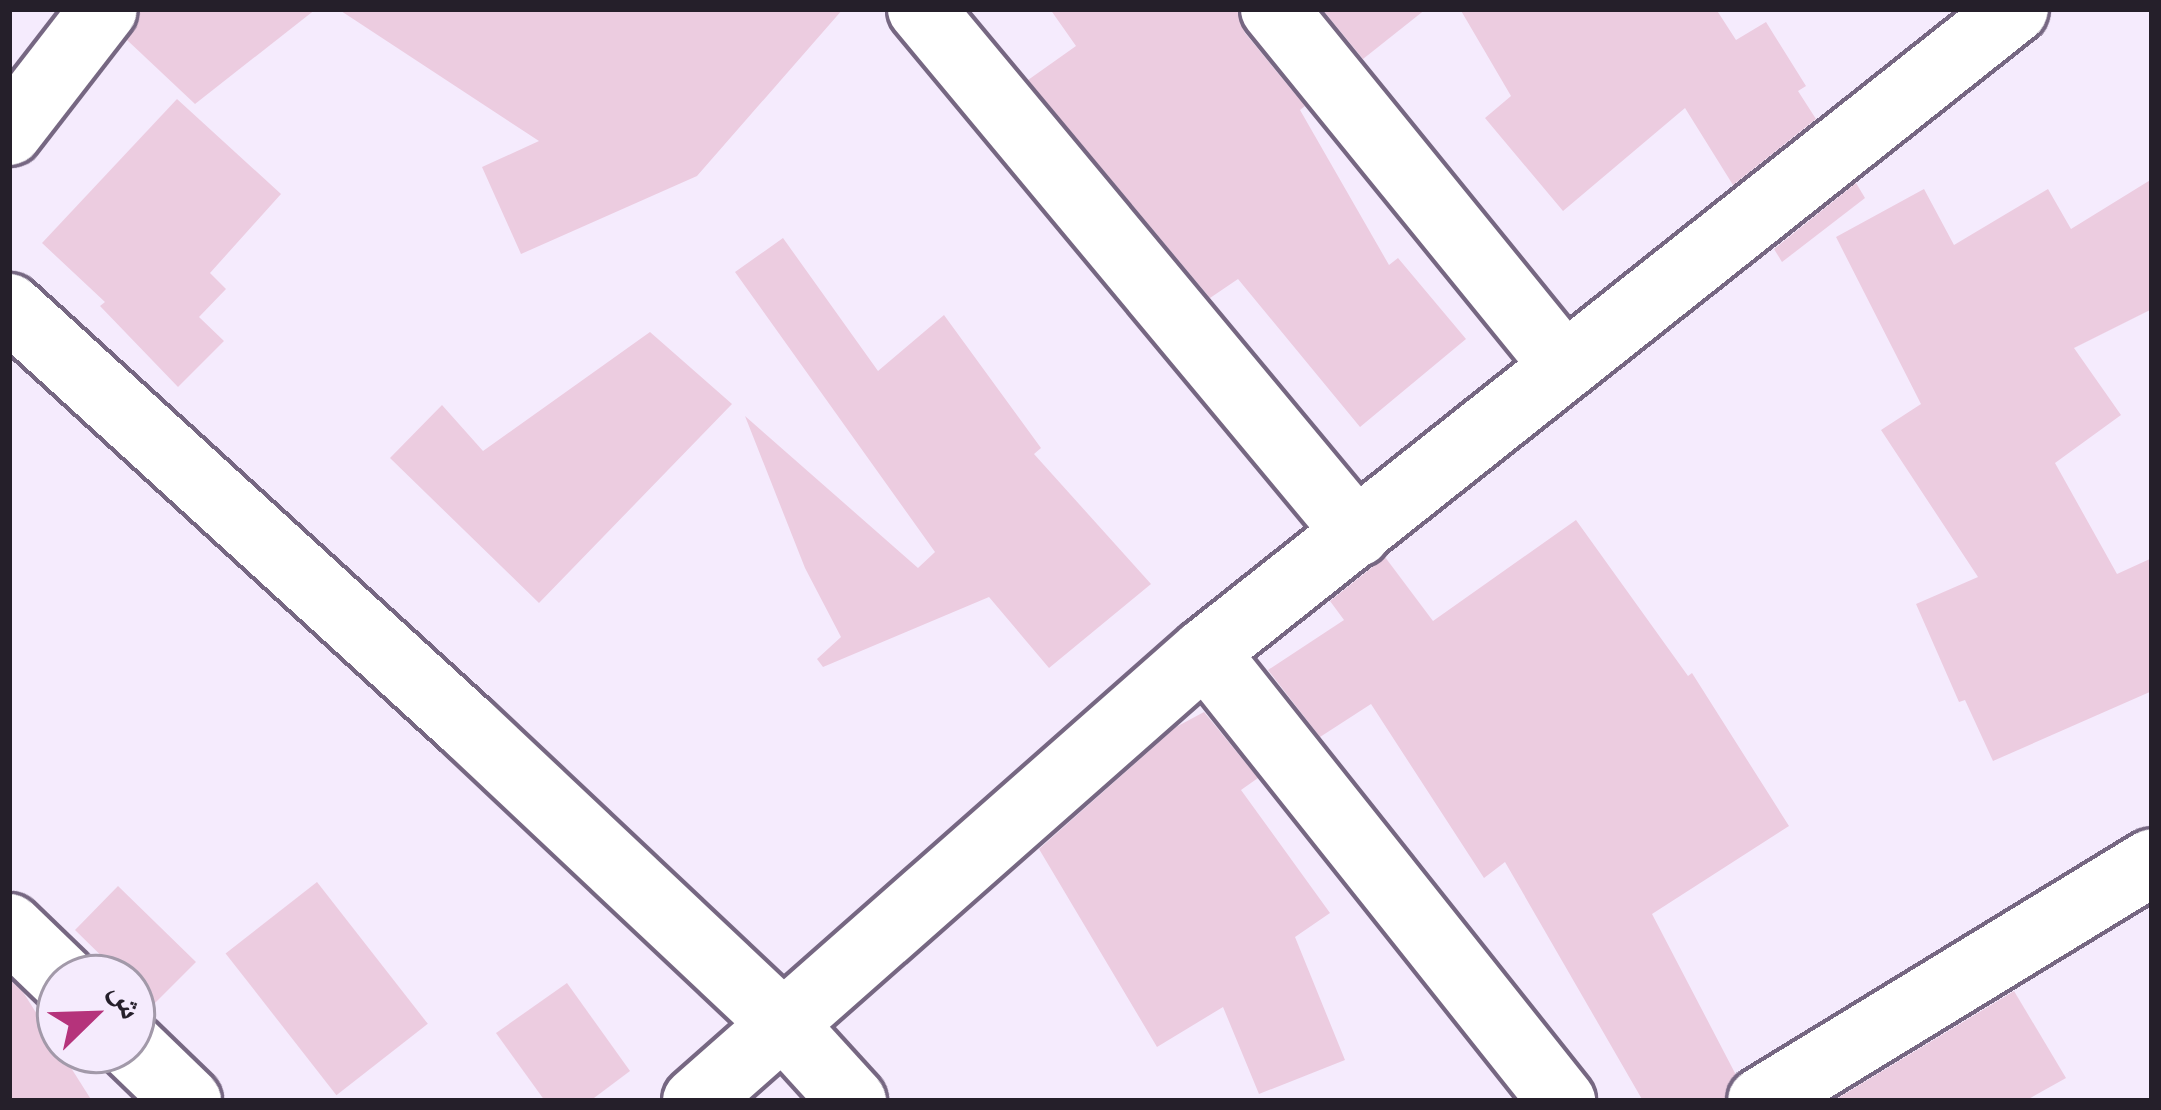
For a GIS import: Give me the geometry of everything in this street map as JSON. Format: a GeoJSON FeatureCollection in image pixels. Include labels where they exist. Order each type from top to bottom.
{"type":"FeatureCollection","features":[{"type":"Feature","properties":{"kind":"street"},"geometry":{"type":"LineString","coordinates":[[9,132],[104,9]]}},
{"type":"Feature","properties":{"kind":"street"},"geometry":{"type":"LineString","coordinates":[[921,9],[1357,532]]}},
{"type":"Feature","properties":{"kind":"street"},"geometry":{"type":"LineString","coordinates":[[1274,9],[1564,366]]}},
{"type":"Feature","properties":{"kind":"street"},"geometry":{"type":"LineString","coordinates":[[696,1101],[1205,652],[2015,9]]}},
{"type":"Feature","properties":{"kind":"street"},"geometry":{"type":"LineString","coordinates":[[9,307],[781,1022],[853,1101]]}},
{"type":"Feature","properties":{"kind":"street"},"geometry":{"type":"LineString","coordinates":[[1205,652],[1562,1101]]}},
{"type":"Feature","properties":{"kind":"street"},"geometry":{"type":"LineString","coordinates":[[1761,1101],[2152,862]]}},
{"type":"Feature","properties":{"kind":"street"},"geometry":{"type":"LineString","coordinates":[[9,927],[37,954]]}},
{"type":"Feature","properties":{"kind":"street"},"geometry":{"type":"LineString","coordinates":[[156,1070],[188,1101]]}},
{"type":"Feature","properties":{"kind":"building"},"geometry":{"type":"Polygon","coordinates":[[[141,9],[316,9],[195,104],[127,40],[141,9]]]}},
{"type":"Feature","properties":{"kind":"building"},"geometry":{"type":"Polygon","coordinates":[[[338,9],[843,9],[697,176],[521,254],[482,167],[539,141],[338,9]]]}},
{"type":"Feature","properties":{"kind":"building"},"geometry":{"type":"Polygon","coordinates":[[[1050,9],[1237,9],[1245,33],[1305,106],[1300,110],[1389,265],[1398,258],[1466,339],[1360,427],[1238,279],[1210,298],[1028,80],[1076,46],[1050,9]]]}},
{"type":"Feature","properties":{"kind":"building"},"geometry":{"type":"Polygon","coordinates":[[[1322,9],[1426,9],[1363,59],[1322,9]]]}},
{"type":"Feature","properties":{"kind":"building"},"geometry":{"type":"Polygon","coordinates":[[[1460,9],[1716,9],[1736,40],[1766,22],[1806,86],[1798,91],[1816,119],[1733,185],[1685,108],[1563,211],[1485,118],[1511,96],[1460,9]]]}},
{"type":"Feature","properties":{"kind":"building"},"geometry":{"type":"Polygon","coordinates":[[[177,99],[281,194],[210,273],[226,289],[199,317],[224,341],[178,387],[100,306],[105,302],[42,243],[177,99]]]}},
{"type":"Feature","properties":{"kind":"building"},"geometry":{"type":"Polygon","coordinates":[[[2152,179],[2152,309],[2074,348],[2121,415],[2055,463],[2117,574],[2152,558],[2152,691],[1993,761],[1965,700],[1959,702],[1916,604],[1978,577],[1881,430],[1921,404],[1836,237],[1924,189],[1954,245],[2048,189],[2071,229],[2152,179]]]}},
{"type":"Feature","properties":{"kind":"building"},"geometry":{"type":"Polygon","coordinates":[[[1856,183],[1865,198],[1782,262],[1774,249],[1856,183]]]}},
{"type":"Feature","properties":{"kind":"building"},"geometry":{"type":"Polygon","coordinates":[[[783,238],[878,371],[944,315],[1041,448],[1034,454],[1151,584],[1049,668],[989,597],[823,667],[817,659],[841,637],[805,568],[745,416],[918,568],[935,552],[735,272],[783,238]]]}},
{"type":"Feature","properties":{"kind":"building"},"geometry":{"type":"Polygon","coordinates":[[[650,332],[732,404],[539,603],[390,458],[442,405],[483,451],[650,332]]]}},
{"type":"Feature","properties":{"kind":"building"},"geometry":{"type":"Polygon","coordinates":[[[1576,520],[1688,676],[1692,673],[1789,826],[1652,914],[1736,1075],[1724,1101],[1643,1101],[1505,862],[1484,878],[1371,704],[1320,737],[1268,670],[1344,620],[1330,601],[1385,557],[1433,621],[1576,520]]]}},
{"type":"Feature","properties":{"kind":"building"},"geometry":{"type":"Polygon","coordinates":[[[1204,712],[1258,778],[1241,790],[1330,913],[1295,937],[1345,1060],[1259,1094],[1223,1007],[1157,1047],[1039,849],[1176,727],[1204,712]]]}},
{"type":"Feature","properties":{"kind":"building"},"geometry":{"type":"Polygon","coordinates":[[[317,882],[428,1024],[336,1095],[226,953],[317,882]]]}},
{"type":"Feature","properties":{"kind":"building"},"geometry":{"type":"Polygon","coordinates":[[[118,886],[196,962],[156,1002],[156,954],[100,954],[75,930],[118,886]]]}},
{"type":"Feature","properties":{"kind":"building"},"geometry":{"type":"Polygon","coordinates":[[[9,979],[36,1013],[36,1074],[75,1074],[92,1101],[9,1101],[9,979]]]}},
{"type":"Feature","properties":{"kind":"building"},"geometry":{"type":"Polygon","coordinates":[[[567,983],[630,1071],[590,1101],[545,1101],[496,1033],[567,983]]]}},
{"type":"Feature","properties":{"kind":"building"},"geometry":{"type":"Polygon","coordinates":[[[2014,991],[2066,1078],[2025,1101],[1833,1101],[2014,991]]]}}]}
